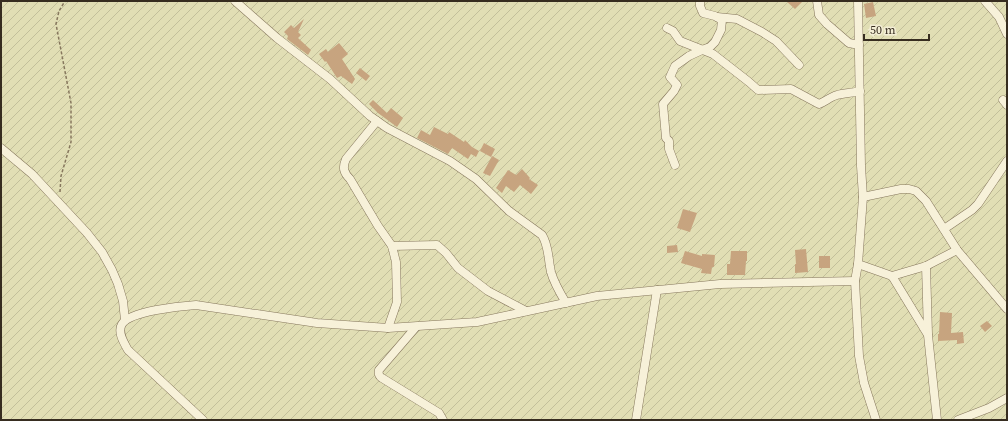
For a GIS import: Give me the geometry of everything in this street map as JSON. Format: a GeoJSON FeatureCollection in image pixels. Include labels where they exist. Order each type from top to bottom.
{"type":"FeatureCollection","features":[{"type":"Feature","properties":{"kind":"street"},"geometry":{"type":"LineString","coordinates":[[235,1],[277,38],[330,79],[377,122],[450,161],[476,179],[509,211],[542,235],[545,239],[551,271],[566,303]]}},
{"type":"Feature","properties":{"kind":"street"},"geometry":{"type":"LineString","coordinates":[[700,1],[700,6],[703,13],[737,19],[762,32],[776,41],[799,65]]}},
{"type":"Feature","properties":{"kind":"street"},"geometry":{"type":"LineString","coordinates":[[817,1],[819,15],[826,24],[849,43],[859,45]]}},
{"type":"Feature","properties":{"kind":"street"},"geometry":{"type":"LineString","coordinates":[[858,1],[861,166],[863,197],[858,264],[855,282],[859,356],[864,383],[876,420]]}},
{"type":"Feature","properties":{"kind":"street"},"geometry":{"type":"LineString","coordinates":[[985,1],[999,17],[1007,34]]}},
{"type":"Feature","properties":{"kind":"street"},"geometry":{"type":"LineString","coordinates":[[675,165],[669,149],[669,141],[666,138],[663,104],[677,86],[670,77],[676,66],[689,56],[710,47],[715,42],[721,30],[722,20],[715,16]]}},
{"type":"Feature","properties":{"kind":"street"},"geometry":{"type":"LineString","coordinates":[[667,28],[673,31],[680,42],[713,54],[758,90],[791,89],[819,104],[838,95],[860,92]]}},
{"type":"Feature","properties":{"kind":"street"},"geometry":{"type":"LineString","coordinates":[[377,122],[343,164],[344,170],[392,246],[396,262],[397,302],[388,328]]}},
{"type":"Feature","properties":{"kind":"street"},"geometry":{"type":"LineString","coordinates":[[1,148],[32,174],[87,233],[102,252],[118,284],[123,301],[125,320]]}},
{"type":"Feature","properties":{"kind":"street"},"geometry":{"type":"LineString","coordinates":[[944,229],[975,207],[1007,161]]}},
{"type":"Feature","properties":{"kind":"street"},"geometry":{"type":"LineString","coordinates":[[863,197],[901,189],[916,191],[926,201],[957,250],[1007,309]]}},
{"type":"Feature","properties":{"kind":"street"},"geometry":{"type":"LineString","coordinates":[[392,246],[437,245],[446,253],[458,268],[488,291],[526,312]]}},
{"type":"Feature","properties":{"kind":"street"},"geometry":{"type":"LineString","coordinates":[[858,264],[892,276],[926,266],[957,250]]}},
{"type":"Feature","properties":{"kind":"street"},"geometry":{"type":"LineString","coordinates":[[926,266],[928,335],[937,420]]}},
{"type":"Feature","properties":{"kind":"street"},"geometry":{"type":"LineString","coordinates":[[892,276],[928,335]]}},
{"type":"Feature","properties":{"kind":"street"},"geometry":{"type":"LineString","coordinates":[[203,420],[128,350],[120,332],[120,328],[125,320],[138,314],[176,306],[196,305],[317,323],[388,328],[416,327],[477,322],[598,296],[720,284],[855,282]]}},
{"type":"Feature","properties":{"kind":"street"},"geometry":{"type":"LineString","coordinates":[[636,420],[657,290]]}},
{"type":"Feature","properties":{"kind":"street"},"geometry":{"type":"LineString","coordinates":[[416,327],[378,373],[382,378],[439,412],[443,420]]}},
{"type":"Feature","properties":{"kind":"street"},"geometry":{"type":"LineString","coordinates":[[958,420],[989,408],[1007,398]]}},
{"type":"Feature","properties":{"kind":"path"},"geometry":{"type":"LineString","coordinates":[[59,203],[61,176],[71,142],[71,103],[56,24],[59,11],[65,1]]}},
{"type":"Feature","properties":{"kind":"shaded area"},"geometry":{"type":"Polygon","coordinates":[[[1,1],[1007,1],[1007,420],[1,420],[1,1]]]}},
{"type":"Feature","properties":{"kind":"building"},"geometry":{"type":"Polygon","coordinates":[[[786,1],[803,1],[795,9],[786,1]]]}},
{"type":"Feature","properties":{"kind":"building"},"geometry":{"type":"Polygon","coordinates":[[[873,2],[876,16],[866,18],[864,4],[873,2]]]}},
{"type":"Feature","properties":{"kind":"building"},"geometry":{"type":"Polygon","coordinates":[[[304,19],[298,32],[301,35],[298,38],[311,50],[308,55],[287,39],[288,36],[284,32],[291,25],[294,28],[304,19]]]}},
{"type":"Feature","properties":{"kind":"building"},"geometry":{"type":"Polygon","coordinates":[[[339,43],[348,54],[342,59],[355,79],[352,84],[341,76],[337,78],[326,61],[325,62],[319,54],[326,49],[328,52],[339,43]]]}},
{"type":"Feature","properties":{"kind":"building"},"geometry":{"type":"Polygon","coordinates":[[[360,68],[370,76],[366,81],[356,73],[360,68]]]}},
{"type":"Feature","properties":{"kind":"building"},"geometry":{"type":"Polygon","coordinates":[[[373,100],[387,113],[391,108],[403,118],[397,127],[378,113],[369,104],[373,100]]]}},
{"type":"Feature","properties":{"kind":"building"},"geometry":{"type":"Polygon","coordinates":[[[434,127],[448,134],[449,132],[464,142],[465,140],[479,151],[476,157],[471,154],[468,159],[452,148],[448,154],[417,138],[421,130],[430,135],[434,127]]]}},
{"type":"Feature","properties":{"kind":"building"},"geometry":{"type":"Polygon","coordinates":[[[484,143],[495,149],[491,157],[480,151],[484,143]]]}},
{"type":"Feature","properties":{"kind":"building"},"geometry":{"type":"Polygon","coordinates":[[[492,156],[499,160],[490,176],[483,173],[492,156]]]}},
{"type":"Feature","properties":{"kind":"building"},"geometry":{"type":"Polygon","coordinates":[[[522,169],[530,178],[529,179],[538,185],[531,194],[520,185],[514,192],[506,186],[502,193],[496,188],[508,170],[516,175],[522,169]]]}},
{"type":"Feature","properties":{"kind":"building"},"geometry":{"type":"Polygon","coordinates":[[[683,209],[697,213],[690,232],[677,228],[683,209]]]}},
{"type":"Feature","properties":{"kind":"building"},"geometry":{"type":"Polygon","coordinates":[[[677,245],[678,252],[667,253],[667,246],[677,245]]]}},
{"type":"Feature","properties":{"kind":"building"},"geometry":{"type":"Polygon","coordinates":[[[806,249],[808,272],[795,273],[795,250],[806,249]]]}},
{"type":"Feature","properties":{"kind":"building"},"geometry":{"type":"Polygon","coordinates":[[[685,251],[702,256],[702,254],[715,255],[714,267],[712,267],[711,274],[701,273],[702,269],[681,263],[685,251]]]}},
{"type":"Feature","properties":{"kind":"building"},"geometry":{"type":"Polygon","coordinates":[[[731,251],[747,251],[745,275],[727,275],[727,264],[730,264],[731,251]]]}},
{"type":"Feature","properties":{"kind":"building"},"geometry":{"type":"Polygon","coordinates":[[[819,256],[830,256],[830,268],[819,268],[819,256]]]}},
{"type":"Feature","properties":{"kind":"building"},"geometry":{"type":"Polygon","coordinates":[[[940,312],[952,313],[951,333],[963,332],[964,343],[957,344],[957,340],[938,341],[940,312]]]}},
{"type":"Feature","properties":{"kind":"building"},"geometry":{"type":"Polygon","coordinates":[[[987,321],[992,326],[985,332],[980,326],[987,321]]]}}]}
